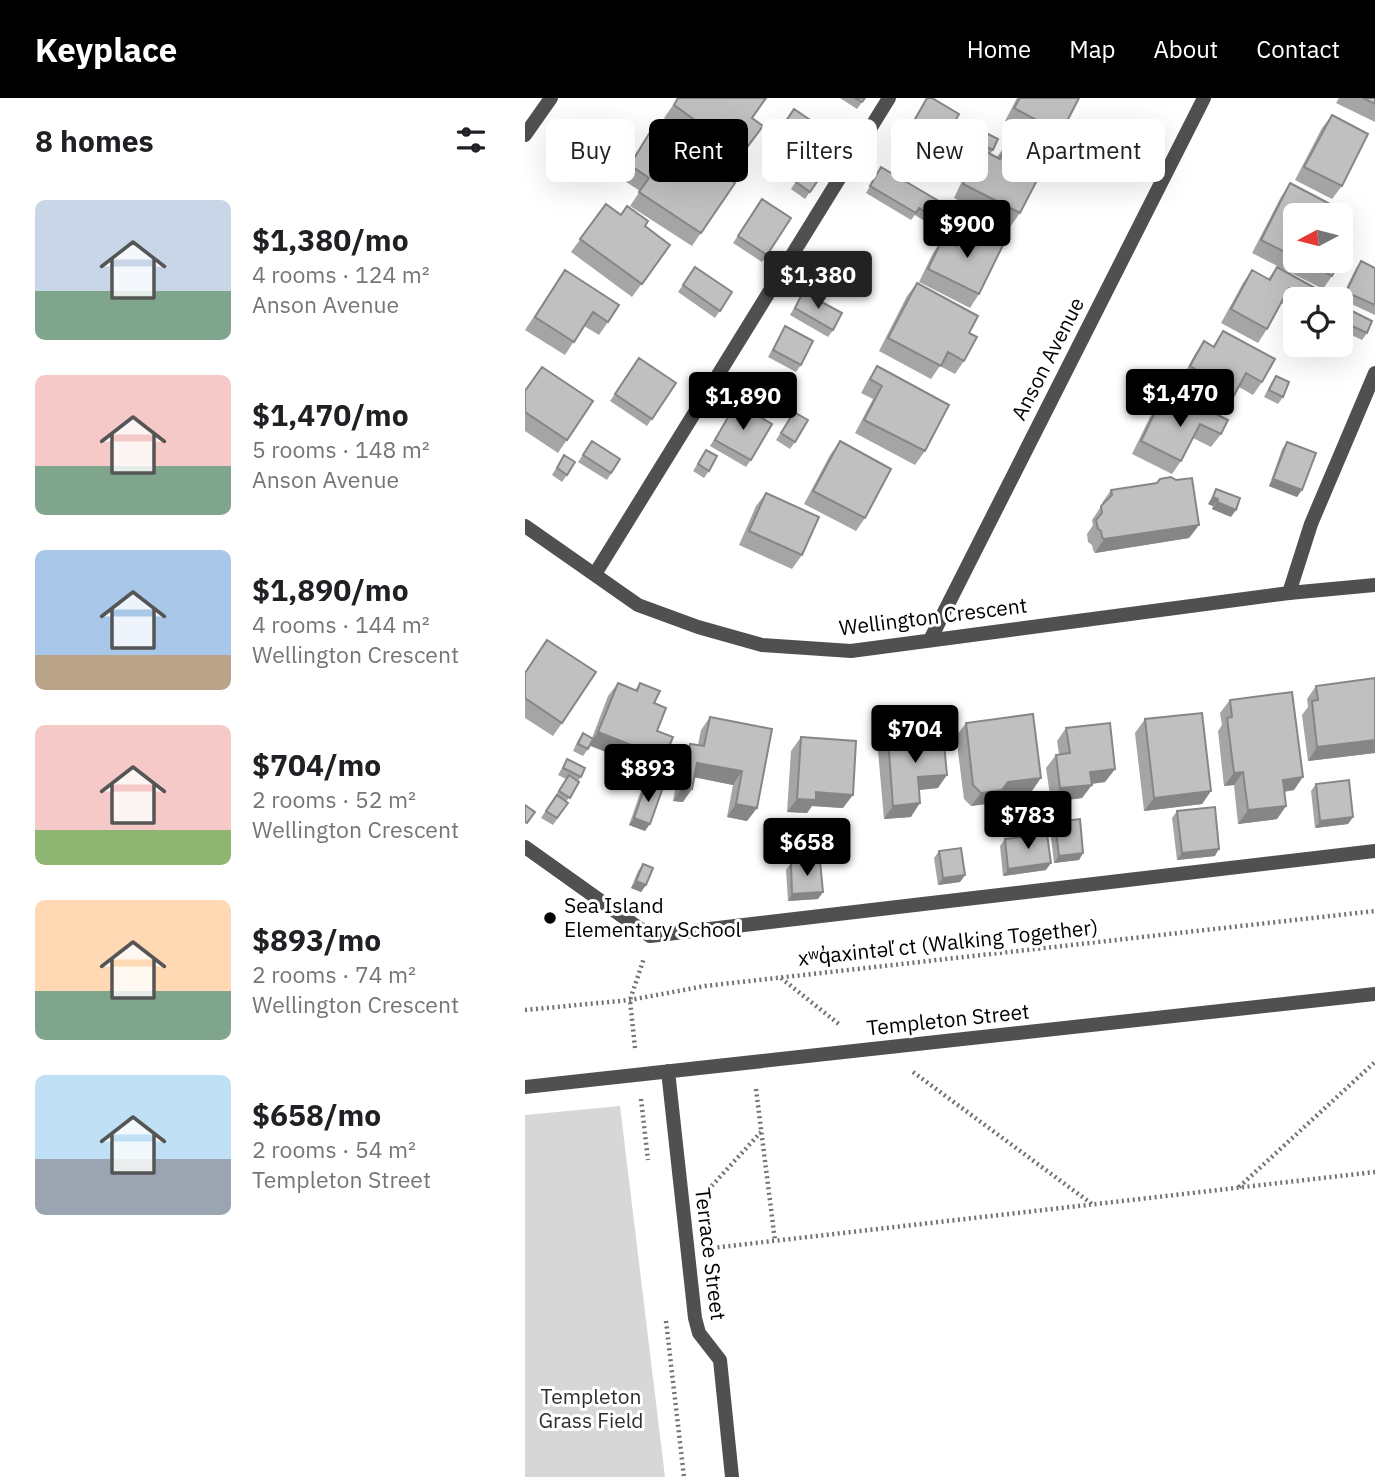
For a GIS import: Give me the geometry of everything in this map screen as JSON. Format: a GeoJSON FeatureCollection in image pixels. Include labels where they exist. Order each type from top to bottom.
{"type":"FeatureCollection","features":[{"type":"Feature","properties":{"kind":"street"},"geometry":{"type":"LineString","coordinates":[[525,135],[551,98]]}},
{"type":"Feature","properties":{"kind":"street"},"geometry":{"type":"LineString","coordinates":[[595,574],[889,98]]}},
{"type":"Feature","properties":{"kind":"street","name":"Anson Avenue"},"geometry":{"type":"LineString","coordinates":[[930,640],[1204,98]]}},
{"type":"Feature","properties":{"kind":"street"},"geometry":{"type":"LineString","coordinates":[[1289,593],[1311,524],[1375,373]]}},
{"type":"Feature","properties":{"kind":"street","name":"Wellington Crescent"},"geometry":{"type":"LineString","coordinates":[[525,526],[638,604],[698,628],[762,645],[851,651],[1289,593],[1375,585]]}},
{"type":"Feature","properties":{"kind":"street"},"geometry":{"type":"LineString","coordinates":[[525,846],[650,936],[1375,851]]}},
{"type":"Feature","properties":{"kind":"street","name":"Templeton Street"},"geometry":{"type":"LineString","coordinates":[[525,1087],[1375,994]]}},
{"type":"Feature","properties":{"kind":"street","name":"Terrace Street"},"geometry":{"type":"LineString","coordinates":[[668,1071],[695,1318],[699,1333],[720,1360],[732,1477]]}},
{"type":"Feature","properties":{"kind":"path","name":"xʷq̓axintəl̕ ct (Walking Together)"},"geometry":{"type":"LineString","coordinates":[[525,1010],[630,1000],[705,986],[1375,911]]}},
{"type":"Feature","properties":{"kind":"path"},"geometry":{"type":"LineString","coordinates":[[630,1000],[650,936]]}},
{"type":"Feature","properties":{"kind":"path"},"geometry":{"type":"LineString","coordinates":[[781,978],[845,1028]]}},
{"type":"Feature","properties":{"kind":"path"},"geometry":{"type":"LineString","coordinates":[[753,1062],[775,1241]]}},
{"type":"Feature","properties":{"kind":"path"},"geometry":{"type":"LineString","coordinates":[[1237,1188],[1375,1062]]}},
{"type":"Feature","properties":{"kind":"path"},"geometry":{"type":"LineString","coordinates":[[907,1067],[1092,1205]]}},
{"type":"Feature","properties":{"kind":"path"},"geometry":{"type":"LineString","coordinates":[[684,1216],[761,1132]]}},
{"type":"Feature","properties":{"kind":"path"},"geometry":{"type":"LineString","coordinates":[[687,1251],[1375,1172]]}},
{"type":"Feature","properties":{"kind":"green space","name":"Templeton Grass Field"},"geometry":{"type":"Polygon","coordinates":[[[620,1106],[665,1477],[525,1477],[525,1115],[620,1106]]]}},
{"type":"Feature","properties":{"kind":"building"},"geometry":{"type":"Polygon","coordinates":[[[678,98],[766,98],[752,118],[762,127],[748,146],[748,119],[693,119],[674,105],[678,98]]]}},
{"type":"Feature","properties":{"kind":"building"},"geometry":{"type":"Polygon","coordinates":[[[927,98],[932,98],[959,114],[956,119],[915,119],[927,98]]]}},
{"type":"Feature","properties":{"kind":"building"},"geometry":{"type":"Polygon","coordinates":[[[1020,98],[1079,98],[1068,119],[1035,119],[1014,108],[1020,98]]]}},
{"type":"Feature","properties":{"kind":"building"},"geometry":{"type":"Polygon","coordinates":[[[1363,98],[1375,98],[1375,104],[1363,98]]]}},
{"type":"Feature","properties":{"kind":"building"},"geometry":{"type":"Polygon","coordinates":[[[794,109],[809,119],[787,119],[794,109]]]}},
{"type":"Feature","properties":{"kind":"building"},"geometry":{"type":"Polygon","coordinates":[[[1332,115],[1368,134],[1342,186],[1304,167],[1332,115]]]}},
{"type":"Feature","properties":{"kind":"building"},"geometry":{"type":"Polygon","coordinates":[[[649,134],[649,178],[635,168],[635,157],[649,134]]]}},
{"type":"Feature","properties":{"kind":"building"},"geometry":{"type":"Polygon","coordinates":[[[988,134],[998,139],[993,150],[988,148],[988,134]]]}},
{"type":"Feature","properties":{"kind":"building"},"geometry":{"type":"Polygon","coordinates":[[[988,153],[1000,159],[1002,154],[1002,182],[1036,182],[1020,213],[963,184],[988,182],[988,153]]]}},
{"type":"Feature","properties":{"kind":"building"},"geometry":{"type":"Polygon","coordinates":[[[881,167],[891,173],[891,182],[906,182],[949,207],[941,221],[919,208],[916,213],[870,186],[872,182],[877,182],[881,167]]]}},
{"type":"Feature","properties":{"kind":"building"},"geometry":{"type":"Polygon","coordinates":[[[649,178],[649,182],[735,183],[701,233],[639,192],[649,178]]]}},
{"type":"Feature","properties":{"kind":"building"},"geometry":{"type":"Polygon","coordinates":[[[796,182],[817,182],[810,192],[796,182]]]}},
{"type":"Feature","properties":{"kind":"building"},"geometry":{"type":"Polygon","coordinates":[[[1290,183],[1328,203],[1283,203],[1283,251],[1261,240],[1290,183]]]}},
{"type":"Feature","properties":{"kind":"building"},"geometry":{"type":"Polygon","coordinates":[[[762,199],[791,218],[767,255],[738,236],[762,199]]]}},
{"type":"Feature","properties":{"kind":"building"},"geometry":{"type":"Polygon","coordinates":[[[606,204],[621,215],[627,206],[648,221],[645,226],[670,245],[642,284],[580,239],[606,204]]]}},
{"type":"Feature","properties":{"kind":"building"},"geometry":{"type":"Polygon","coordinates":[[[966,226],[1003,245],[979,294],[928,269],[942,240],[956,246],[966,226]]]}},
{"type":"Feature","properties":{"kind":"building"},"geometry":{"type":"Polygon","coordinates":[[[1361,261],[1375,268],[1375,305],[1353,295],[1353,287],[1348,287],[1361,261]]]}},
{"type":"Feature","properties":{"kind":"building"},"geometry":{"type":"Polygon","coordinates":[[[695,267],[732,292],[720,311],[683,285],[695,267]]]}},
{"type":"Feature","properties":{"kind":"building"},"geometry":{"type":"Polygon","coordinates":[[[1277,267],[1283,273],[1313,287],[1283,287],[1283,299],[1267,329],[1231,309],[1252,270],[1270,280],[1277,267]]]}},
{"type":"Feature","properties":{"kind":"building"},"geometry":{"type":"Polygon","coordinates":[[[565,270],[619,305],[608,322],[593,312],[574,342],[535,317],[565,270]]]}},
{"type":"Feature","properties":{"kind":"building"},"geometry":{"type":"Polygon","coordinates":[[[917,283],[978,316],[969,333],[977,337],[964,361],[948,352],[941,366],[888,338],[917,283]]]}},
{"type":"Feature","properties":{"kind":"building"},"geometry":{"type":"Polygon","coordinates":[[[803,292],[842,313],[833,330],[795,308],[803,292]]]}},
{"type":"Feature","properties":{"kind":"building"},"geometry":{"type":"Polygon","coordinates":[[[1353,312],[1372,321],[1367,333],[1353,327],[1353,312]]]}},
{"type":"Feature","properties":{"kind":"building"},"geometry":{"type":"Polygon","coordinates":[[[785,326],[813,341],[801,365],[773,350],[785,326]]]}},
{"type":"Feature","properties":{"kind":"building"},"geometry":{"type":"Polygon","coordinates":[[[1223,331],[1275,359],[1262,382],[1246,373],[1231,401],[1195,382],[1200,372],[1190,366],[1204,341],[1214,347],[1223,331]]]}},
{"type":"Feature","properties":{"kind":"building"},"geometry":{"type":"Polygon","coordinates":[[[639,358],[676,383],[652,419],[615,394],[639,358]]]}},
{"type":"Feature","properties":{"kind":"building"},"geometry":{"type":"Polygon","coordinates":[[[877,366],[949,405],[925,451],[864,420],[882,386],[870,379],[877,366]]]}},
{"type":"Feature","properties":{"kind":"building"},"geometry":{"type":"Polygon","coordinates":[[[542,367],[593,401],[567,440],[525,412],[525,391],[542,367]]]}},
{"type":"Feature","properties":{"kind":"building"},"geometry":{"type":"Polygon","coordinates":[[[1276,376],[1289,382],[1283,397],[1269,390],[1276,376]]]}},
{"type":"Feature","properties":{"kind":"building"},"geometry":{"type":"Polygon","coordinates":[[[1190,401],[1228,420],[1221,434],[1200,424],[1181,461],[1141,441],[1159,404],[1183,416],[1190,401]]]}},
{"type":"Feature","properties":{"kind":"building"},"geometry":{"type":"Polygon","coordinates":[[[736,403],[772,424],[751,460],[715,440],[736,403]]]}},
{"type":"Feature","properties":{"kind":"building"},"geometry":{"type":"Polygon","coordinates":[[[794,412],[808,420],[795,442],[781,433],[794,412]]]}},
{"type":"Feature","properties":{"kind":"building"},"geometry":{"type":"Polygon","coordinates":[[[592,441],[620,459],[611,473],[583,455],[592,441]]]}},
{"type":"Feature","properties":{"kind":"building"},"geometry":{"type":"Polygon","coordinates":[[[840,441],[891,469],[865,518],[813,491],[840,441]]]}},
{"type":"Feature","properties":{"kind":"building"},"geometry":{"type":"Polygon","coordinates":[[[1287,442],[1316,453],[1302,490],[1273,479],[1287,442]]]}},
{"type":"Feature","properties":{"kind":"building"},"geometry":{"type":"Polygon","coordinates":[[[706,450],[717,456],[709,471],[698,464],[706,450]]]}},
{"type":"Feature","properties":{"kind":"building"},"geometry":{"type":"Polygon","coordinates":[[[564,455],[575,462],[567,475],[557,468],[564,455]]]}},
{"type":"Feature","properties":{"kind":"building"},"geometry":{"type":"Polygon","coordinates":[[[1171,477],[1176,480],[1192,478],[1199,525],[1104,539],[1102,537],[1096,520],[1102,513],[1101,506],[1112,495],[1111,490],[1157,483],[1160,479],[1171,477]]]}},
{"type":"Feature","properties":{"kind":"building"},"geometry":{"type":"Polygon","coordinates":[[[1216,489],[1240,498],[1236,510],[1217,502],[1218,499],[1213,497],[1216,489]]]}},
{"type":"Feature","properties":{"kind":"building"},"geometry":{"type":"Polygon","coordinates":[[[766,493],[819,517],[802,555],[749,531],[766,493]]]}},
{"type":"Feature","properties":{"kind":"building"},"geometry":{"type":"Polygon","coordinates":[[[547,640],[596,672],[562,723],[525,698],[525,673],[547,640]]]}},
{"type":"Feature","properties":{"kind":"building"},"geometry":{"type":"Polygon","coordinates":[[[1375,678],[1375,740],[1317,747],[1312,701],[1318,700],[1316,686],[1375,678]]]}},
{"type":"Feature","properties":{"kind":"building"},"geometry":{"type":"Polygon","coordinates":[[[618,683],[637,691],[640,683],[660,691],[654,703],[666,708],[657,731],[673,737],[659,770],[647,765],[652,753],[598,732],[618,683]]]}},
{"type":"Feature","properties":{"kind":"building"},"geometry":{"type":"Polygon","coordinates":[[[1292,692],[1303,777],[1283,780],[1286,806],[1248,810],[1243,772],[1234,773],[1227,718],[1232,717],[1230,700],[1292,692]]]}},
{"type":"Feature","properties":{"kind":"building"},"geometry":{"type":"Polygon","coordinates":[[[1202,713],[1211,791],[1154,798],[1145,719],[1202,713]]]}},
{"type":"Feature","properties":{"kind":"building"},"geometry":{"type":"Polygon","coordinates":[[[1033,714],[1041,778],[1008,782],[1002,790],[981,793],[973,785],[966,723],[1033,714]]]}},
{"type":"Feature","properties":{"kind":"building"},"geometry":{"type":"Polygon","coordinates":[[[710,717],[772,729],[757,808],[736,804],[742,771],[697,763],[692,789],[683,787],[690,744],[704,746],[710,717]]]}},
{"type":"Feature","properties":{"kind":"building"},"geometry":{"type":"Polygon","coordinates":[[[1110,723],[1115,769],[1090,772],[1092,785],[1060,788],[1056,755],[1070,753],[1066,728],[1110,723]]]}},
{"type":"Feature","properties":{"kind":"building"},"geometry":{"type":"Polygon","coordinates":[[[583,733],[593,739],[588,749],[578,744],[583,733]]]}},
{"type":"Feature","properties":{"kind":"building"},"geometry":{"type":"Polygon","coordinates":[[[943,733],[947,775],[918,777],[920,803],[893,806],[888,738],[943,733]]]}},
{"type":"Feature","properties":{"kind":"building"},"geometry":{"type":"Polygon","coordinates":[[[801,737],[856,741],[853,795],[816,792],[816,800],[797,799],[801,737]]]}},
{"type":"Feature","properties":{"kind":"building"},"geometry":{"type":"Polygon","coordinates":[[[567,759],[585,768],[581,777],[563,768],[567,759]]]}},
{"type":"Feature","properties":{"kind":"building"},"geometry":{"type":"Polygon","coordinates":[[[569,775],[579,782],[570,798],[559,791],[569,775]]]}},
{"type":"Feature","properties":{"kind":"building"},"geometry":{"type":"Polygon","coordinates":[[[1349,780],[1353,817],[1320,821],[1316,784],[1349,780]]]}},
{"type":"Feature","properties":{"kind":"building"},"geometry":{"type":"Polygon","coordinates":[[[646,784],[662,790],[650,824],[634,818],[646,784]]]}},
{"type":"Feature","properties":{"kind":"building"},"geometry":{"type":"Polygon","coordinates":[[[557,795],[568,803],[557,818],[546,811],[557,795]]]}},
{"type":"Feature","properties":{"kind":"building"},"geometry":{"type":"Polygon","coordinates":[[[525,805],[535,812],[527,823],[525,822],[525,805]]]}},
{"type":"Feature","properties":{"kind":"building"},"geometry":{"type":"Polygon","coordinates":[[[1215,807],[1219,849],[1182,853],[1177,811],[1215,807]]]}},
{"type":"Feature","properties":{"kind":"building"},"geometry":{"type":"Polygon","coordinates":[[[1080,819],[1083,853],[1059,856],[1055,822],[1080,819]]]}},
{"type":"Feature","properties":{"kind":"building"},"geometry":{"type":"Polygon","coordinates":[[[1047,834],[1051,863],[1008,869],[1005,839],[1047,834]]]}},
{"type":"Feature","properties":{"kind":"building"},"geometry":{"type":"Polygon","coordinates":[[[961,848],[965,875],[943,878],[939,851],[961,848]]]}},
{"type":"Feature","properties":{"kind":"building"},"geometry":{"type":"Polygon","coordinates":[[[820,861],[823,892],[792,894],[791,863],[820,861]]]}},
{"type":"Feature","properties":{"kind":"building"},"geometry":{"type":"Polygon","coordinates":[[[643,864],[653,868],[646,885],[636,881],[643,864]]]}},
{"type":"Feature","properties":{"kind":"place","name":"Sea Island Elementary School"},"geometry":{"type":"Point","coordinates":[550,918]}}]}
